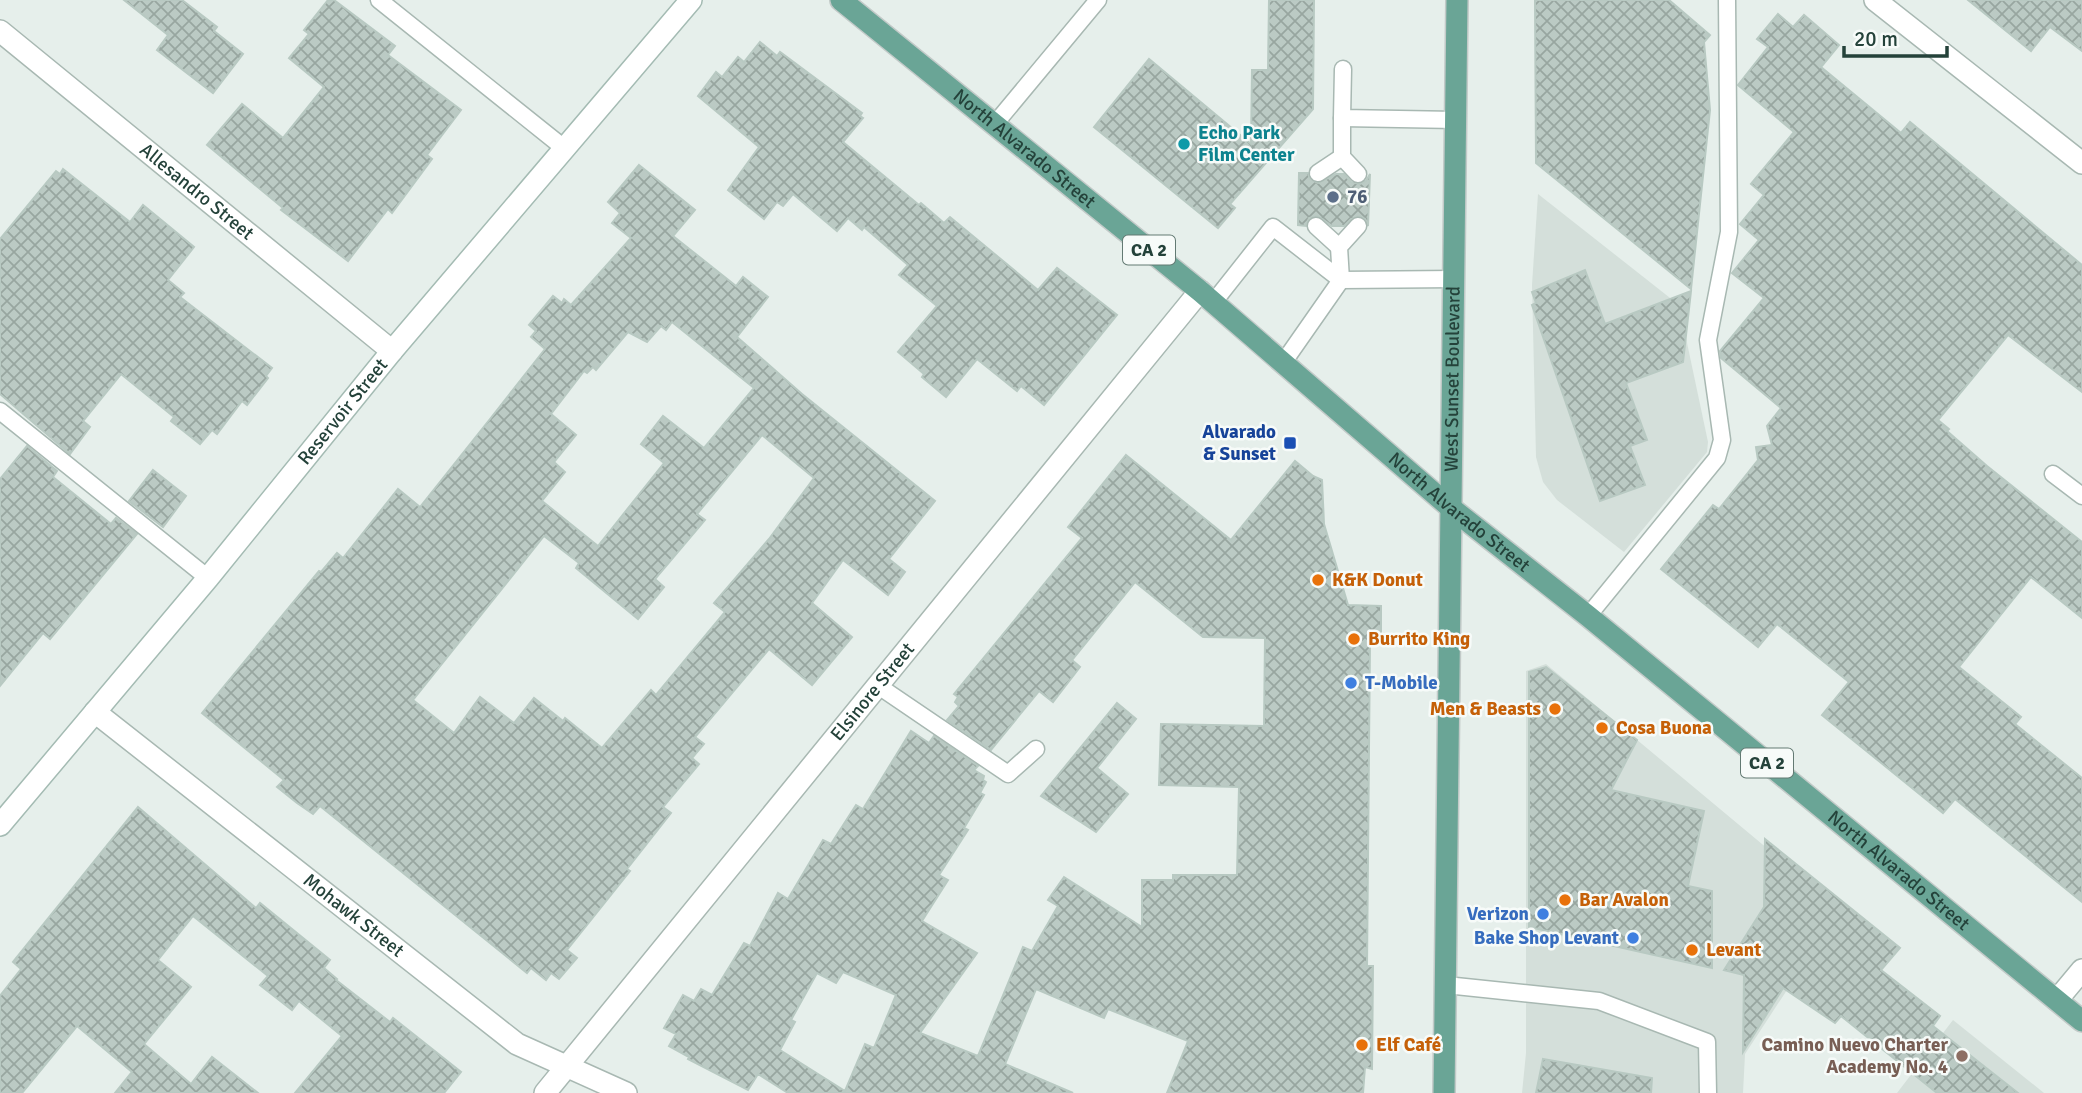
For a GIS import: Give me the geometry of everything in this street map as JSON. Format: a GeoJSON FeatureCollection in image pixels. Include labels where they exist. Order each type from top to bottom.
{"type":"FeatureCollection","features":[{"type":"Feature","properties":{"kind":"main road","name":"North Alvarado Street"},"geometry":{"type":"LineString","coordinates":[[841,0],[1207,297],[1451,508],[2082,1021]]}},
{"type":"Feature","properties":{"kind":"main road","name":"West Sunset Boulevard"},"geometry":{"type":"LineString","coordinates":[[1444,1093],[1457,0]]}},
{"type":"Feature","properties":{"kind":"street","name":"Reservoir Street"},"geometry":{"type":"LineString","coordinates":[[2,817],[95,712],[208,578],[392,351],[691,0]]}},
{"type":"Feature","properties":{"kind":"street"},"geometry":{"type":"LineString","coordinates":[[1874,0],[2082,163]]}},
{"type":"Feature","properties":{"kind":"street","name":"Allesandro Street"},"geometry":{"type":"LineString","coordinates":[[0,31],[392,351]]}},
{"type":"Feature","properties":{"kind":"street","name":"Elsinore Street"},"geometry":{"type":"LineString","coordinates":[[545,1093],[877,685],[1207,297]]}},
{"type":"Feature","properties":{"kind":"street","name":"Mohawk Street"},"geometry":{"type":"LineString","coordinates":[[95,712],[517,1044],[626,1093]]}},
{"type":"Feature","properties":{"kind":"street"},"geometry":{"type":"LineString","coordinates":[[2057,1000],[2082,970]]}},
{"type":"Feature","properties":{"kind":"lane"},"geometry":{"type":"LineString","coordinates":[[379,0],[564,148]]}},
{"type":"Feature","properties":{"kind":"lane"},"geometry":{"type":"LineString","coordinates":[[994,125],[1098,0]]}},
{"type":"Feature","properties":{"kind":"lane"},"geometry":{"type":"LineString","coordinates":[[1588,617],[1717,458],[1722,440],[1708,340],[1729,232],[1727,0]]}},
{"type":"Feature","properties":{"kind":"lane"},"geometry":{"type":"LineString","coordinates":[[1340,174],[1343,69]]}},
{"type":"Feature","properties":{"kind":"lane"},"geometry":{"type":"LineString","coordinates":[[1342,118],[1456,120]]}},
{"type":"Feature","properties":{"kind":"lane"},"geometry":{"type":"LineString","coordinates":[[1318,173],[1342,157]]}},
{"type":"Feature","properties":{"kind":"lane"},"geometry":{"type":"LineString","coordinates":[[1342,157],[1358,174]]}},
{"type":"Feature","properties":{"kind":"lane"},"geometry":{"type":"LineString","coordinates":[[1316,226],[1339,247]]}},
{"type":"Feature","properties":{"kind":"lane"},"geometry":{"type":"LineString","coordinates":[[1283,363],[1341,280],[1339,226]]}},
{"type":"Feature","properties":{"kind":"lane"},"geometry":{"type":"LineString","coordinates":[[1339,247],[1358,226]]}},
{"type":"Feature","properties":{"kind":"lane"},"geometry":{"type":"LineString","coordinates":[[1207,297],[1273,227],[1341,280],[1455,279]]}},
{"type":"Feature","properties":{"kind":"lane"},"geometry":{"type":"LineString","coordinates":[[0,411],[208,578]]}},
{"type":"Feature","properties":{"kind":"lane"},"geometry":{"type":"LineString","coordinates":[[2053,474],[2082,496]]}},
{"type":"Feature","properties":{"kind":"lane"},"geometry":{"type":"LineString","coordinates":[[877,685],[1008,774],[1037,749]]}},
{"type":"Feature","properties":{"kind":"lane"},"geometry":{"type":"LineString","coordinates":[[1446,985],[1599,1001],[1707,1042],[1709,1093]]}},
{"type":"Feature","properties":{"kind":"shaded area"},"geometry":{"type":"Polygon","coordinates":[[[1538,194],[1679,305],[1708,442],[1707,452],[1624,552],[1557,500],[1543,482],[1536,457],[1532,285],[1538,194]]]}},
{"type":"Feature","properties":{"kind":"shaded area"},"geometry":{"type":"Polygon","coordinates":[[[1546,664],[1840,909],[1745,1054],[1743,1093],[1522,1093],[1526,1053],[1526,671],[1546,664]]]}},
{"type":"Feature","properties":{"kind":"shaded area","name":"Camino Nuevo Charter Academy No. 4"},"geometry":{"type":"Polygon","coordinates":[[[1953,1020],[2044,1093],[1897,1093],[1953,1020]]]}},
{"type":"Feature","properties":{"kind":"building"},"geometry":{"type":"Polygon","coordinates":[[[124,0],[182,0],[217,27],[214,31],[243,54],[213,93],[157,50],[168,35],[124,0]]]}},
{"type":"Feature","properties":{"kind":"building"},"geometry":{"type":"Polygon","coordinates":[[[328,0],[334,0],[395,46],[388,55],[461,110],[427,155],[432,159],[392,213],[388,209],[348,261],[281,210],[283,208],[207,145],[242,104],[283,138],[324,87],[289,58],[309,34],[304,30],[328,0]]]}},
{"type":"Feature","properties":{"kind":"building"},"geometry":{"type":"Polygon","coordinates":[[[1269,0],[1314,0],[1313,109],[1230,204],[1235,208],[1218,228],[1094,127],[1149,59],[1251,144],[1252,70],[1268,70],[1269,0]]]}},
{"type":"Feature","properties":{"kind":"building"},"geometry":{"type":"Polygon","coordinates":[[[1535,0],[1669,0],[1710,35],[1704,42],[1710,110],[1691,289],[1536,163],[1535,0]]]}},
{"type":"Feature","properties":{"kind":"building"},"geometry":{"type":"Polygon","coordinates":[[[1968,0],[2082,0],[2082,51],[2050,27],[2031,51],[1968,0]]]}},
{"type":"Feature","properties":{"kind":"building"},"geometry":{"type":"Polygon","coordinates":[[[1778,14],[1793,27],[1804,15],[1839,45],[1821,67],[1901,133],[1910,122],[2082,265],[2082,392],[2008,335],[1938,420],[1987,466],[2082,542],[2082,618],[2031,577],[1959,667],[2021,717],[2015,724],[2082,778],[2082,902],[1955,799],[1943,813],[1822,715],[1849,682],[1777,624],[1758,647],[1661,569],[1713,505],[1719,509],[1758,460],[1756,447],[1772,445],[1767,426],[1781,408],[1721,358],[1720,351],[1764,298],[1732,273],[1759,240],[1740,224],[1764,195],[1751,184],[1794,132],[1738,85],[1768,47],[1757,39],[1778,14]]]}},
{"type":"Feature","properties":{"kind":"building"},"geometry":{"type":"Polygon","coordinates":[[[760,42],[777,56],[780,52],[862,113],[860,116],[863,118],[843,142],[919,205],[921,203],[944,223],[950,217],[1038,290],[1057,268],[1117,315],[1044,405],[1021,386],[1017,391],[977,359],[946,397],[898,352],[937,306],[899,275],[908,265],[864,227],[862,230],[848,218],[837,231],[793,194],[783,206],[777,202],[764,219],[728,190],[759,147],[698,96],[716,72],[722,77],[738,57],[744,62],[760,42]]]}},
{"type":"Feature","properties":{"kind":"building"},"geometry":{"type":"Polygon","coordinates":[[[639,165],[695,210],[673,236],[736,286],[743,277],[768,297],[737,337],[802,394],[935,501],[889,559],[905,572],[888,595],[843,560],[812,603],[852,637],[812,685],[769,649],[695,737],[704,744],[692,758],[699,764],[663,807],[671,813],[627,869],[630,871],[567,950],[577,958],[559,979],[551,973],[546,980],[531,968],[527,973],[320,806],[313,814],[297,803],[277,787],[284,780],[202,713],[319,571],[321,572],[337,553],[343,558],[398,489],[420,507],[490,419],[545,349],[531,337],[536,331],[529,325],[553,296],[562,303],[564,299],[571,305],[631,238],[612,223],[620,213],[608,202],[639,165]],[[672,322],[666,330],[661,326],[647,342],[628,332],[596,370],[593,367],[587,373],[584,371],[551,414],[576,435],[554,462],[565,472],[542,501],[598,546],[664,463],[641,444],[663,416],[704,448],[754,388],[672,322]],[[762,435],[697,514],[705,520],[655,579],[664,587],[638,619],[576,568],[579,563],[544,536],[413,700],[454,733],[480,697],[514,723],[534,698],[563,721],[565,718],[602,748],[651,690],[656,695],[725,612],[714,603],[769,539],[814,478],[762,435]]]}},
{"type":"Feature","properties":{"kind":"building"},"geometry":{"type":"Polygon","coordinates":[[[63,169],[130,222],[143,205],[194,247],[168,280],[184,293],[180,297],[272,368],[266,376],[268,378],[247,405],[242,401],[217,434],[212,430],[200,444],[171,421],[174,417],[121,374],[83,421],[90,427],[70,454],[0,394],[0,239],[56,171],[60,174],[63,169]]]}},
{"type":"Feature","properties":{"kind":"building"},"geometry":{"type":"Polygon","coordinates":[[[1299,173],[1308,173],[1310,179],[1318,183],[1336,174],[1344,174],[1351,182],[1360,184],[1366,181],[1370,174],[1368,226],[1360,216],[1351,219],[1344,226],[1332,226],[1318,216],[1309,218],[1306,226],[1298,225],[1299,173]]]}},
{"type":"Feature","properties":{"kind":"building"},"geometry":{"type":"Polygon","coordinates":[[[1585,270],[1605,324],[1691,291],[1683,362],[1626,383],[1647,440],[1630,446],[1645,485],[1600,501],[1532,305],[1536,303],[1532,292],[1585,270]]]}},
{"type":"Feature","properties":{"kind":"building"},"geometry":{"type":"Polygon","coordinates":[[[27,446],[57,471],[53,477],[111,524],[116,518],[137,534],[50,639],[43,633],[0,686],[0,479],[27,446]]]}},
{"type":"Feature","properties":{"kind":"building"},"geometry":{"type":"Polygon","coordinates":[[[1126,455],[1231,540],[1295,461],[1322,480],[1324,524],[1348,605],[1381,606],[1381,640],[1370,640],[1367,966],[1373,966],[1372,1069],[1365,1067],[1363,1093],[1167,1093],[1188,1041],[1108,1009],[1104,1018],[1036,989],[1005,1064],[1073,1093],[788,1093],[758,1074],[748,1090],[688,1059],[689,1057],[669,1046],[676,1034],[664,1028],[683,995],[694,1001],[701,989],[712,995],[744,943],[750,946],[778,893],[788,899],[823,840],[831,844],[856,805],[863,809],[911,731],[929,743],[934,736],[978,766],[974,770],[984,776],[983,780],[986,782],[980,793],[984,795],[964,828],[968,830],[939,875],[948,880],[922,921],[977,953],[920,1033],[978,1056],[1023,947],[1032,951],[1058,906],[1048,900],[1064,877],[1142,927],[1142,880],[1173,880],[1173,875],[1237,875],[1239,787],[1159,785],[1161,724],[1264,726],[1265,638],[1203,637],[1135,582],[1072,660],[1080,667],[1053,702],[1039,691],[991,750],[947,720],[959,706],[955,702],[958,697],[954,694],[1082,538],[1068,527],[1126,455]],[[843,972],[836,983],[817,973],[791,1020],[795,1022],[780,1050],[845,1091],[865,1044],[874,1048],[896,995],[843,972]]]}},
{"type":"Feature","properties":{"kind":"building"},"geometry":{"type":"Polygon","coordinates":[[[153,470],[186,496],[163,527],[129,501],[153,470]]]}},
{"type":"Feature","properties":{"kind":"building"},"geometry":{"type":"Polygon","coordinates":[[[1546,667],[1637,740],[1611,790],[1704,811],[1688,886],[1712,891],[1712,968],[1529,927],[1529,672],[1546,667]]]}},
{"type":"Feature","properties":{"kind":"building"},"geometry":{"type":"Polygon","coordinates":[[[1117,703],[1136,719],[1097,768],[1128,794],[1096,832],[1041,796],[1117,703]]]}},
{"type":"Feature","properties":{"kind":"building"},"geometry":{"type":"Polygon","coordinates":[[[138,807],[256,908],[260,903],[330,960],[324,968],[336,980],[390,1022],[393,1018],[461,1072],[444,1093],[295,1093],[342,1036],[299,1001],[292,1010],[260,985],[268,976],[193,916],[158,960],[191,987],[144,1044],[191,1084],[212,1057],[258,1093],[115,1093],[132,1072],[77,1026],[22,1093],[0,1093],[0,996],[21,969],[13,962],[138,807]]]}},
{"type":"Feature","properties":{"kind":"building"},"geometry":{"type":"Polygon","coordinates":[[[1765,839],[1900,948],[1881,970],[1940,1016],[1933,1026],[2018,1093],[1937,1093],[1841,1016],[1835,1023],[1783,988],[1743,1052],[1744,975],[1724,970],[1764,907],[1765,839]]]}},
{"type":"Feature","properties":{"kind":"building"},"geometry":{"type":"Polygon","coordinates":[[[1543,1059],[1652,1078],[1651,1093],[1536,1093],[1543,1059]]]}},
{"type":"Feature","properties":{"kind":"place","name":"Echo Park Film Center"},"geometry":{"type":"Point","coordinates":[1184,144]}},
{"type":"Feature","properties":{"kind":"place","name":"76"},"geometry":{"type":"Point","coordinates":[1333,197]}},
{"type":"Feature","properties":{"kind":"place","name":"Alvarado & Sunset"},"geometry":{"type":"Point","coordinates":[1290,443]}},
{"type":"Feature","properties":{"kind":"place","name":"K&K Donut"},"geometry":{"type":"Point","coordinates":[1318,580]}},
{"type":"Feature","properties":{"kind":"place","name":"Burrito King"},"geometry":{"type":"Point","coordinates":[1354,639]}},
{"type":"Feature","properties":{"kind":"place","name":"T-Mobile"},"geometry":{"type":"Point","coordinates":[1351,683]}},
{"type":"Feature","properties":{"kind":"place","name":"Men & Beasts"},"geometry":{"type":"Point","coordinates":[1555,709]}},
{"type":"Feature","properties":{"kind":"place","name":"Cosa Buona"},"geometry":{"type":"Point","coordinates":[1602,728]}},
{"type":"Feature","properties":{"kind":"place","name":"Bar Avalon"},"geometry":{"type":"Point","coordinates":[1565,900]}},
{"type":"Feature","properties":{"kind":"place","name":"Verizon"},"geometry":{"type":"Point","coordinates":[1543,914]}},
{"type":"Feature","properties":{"kind":"place","name":"Bake Shop Levant"},"geometry":{"type":"Point","coordinates":[1633,938]}},
{"type":"Feature","properties":{"kind":"place","name":"Levant"},"geometry":{"type":"Point","coordinates":[1692,950]}},
{"type":"Feature","properties":{"kind":"place","name":"Elf Café"},"geometry":{"type":"Point","coordinates":[1362,1045]}},
{"type":"Feature","properties":{"kind":"place","name":"Camino Nuevo Charter Academy No. 4"},"geometry":{"type":"Point","coordinates":[1962,1056]}}]}
